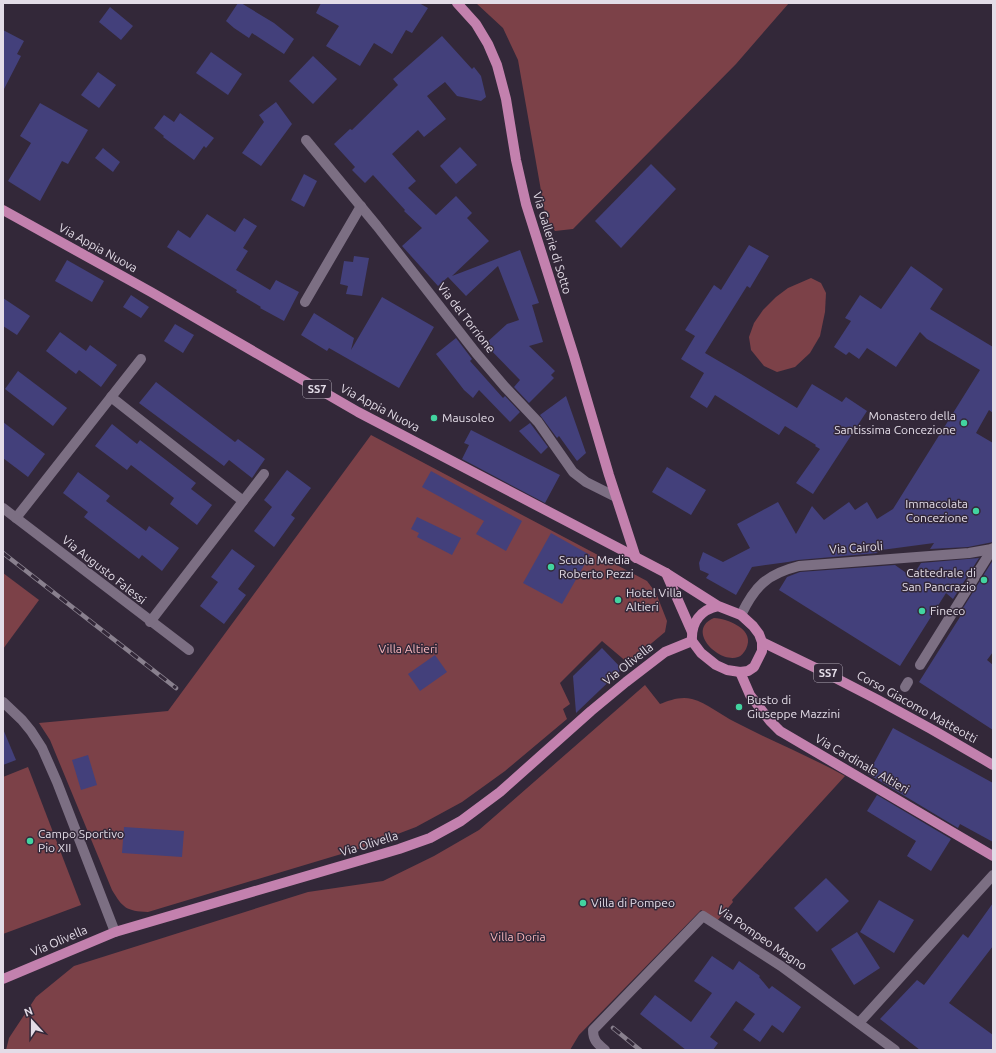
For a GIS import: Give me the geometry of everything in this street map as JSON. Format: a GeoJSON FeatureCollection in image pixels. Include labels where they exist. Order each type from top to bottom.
{"type":"FeatureCollection","features":[{"type":"Feature","properties":{"kind":"main road","name":"Via Gallerie di Sotto"},"geometry":{"type":"LineString","coordinates":[[457,3],[476,24],[488,44],[497,65],[506,99],[516,160],[526,204],[636,558]]}},
{"type":"Feature","properties":{"kind":"main road","name":"Via Appia Nuova"},"geometry":{"type":"LineString","coordinates":[[3,210],[158,296],[358,412],[666,573],[718,606]]}},
{"type":"Feature","properties":{"kind":"main road"},"geometry":{"type":"LineString","coordinates":[[666,573],[692,637],[701,654],[716,665],[727,670],[740,672],[748,671],[754,668],[762,651],[762,642],[759,634],[753,626],[741,615],[718,606],[709,609],[699,617],[695,622],[692,637]]}},
{"type":"Feature","properties":{"kind":"main road","name":"Via Olivella"},"geometry":{"type":"LineString","coordinates":[[3,979],[115,932],[385,853],[430,838],[461,821],[500,792],[591,711],[665,652],[692,637]]}},
{"type":"Feature","properties":{"kind":"main road","name":"Corso Giacomo Matteotti"},"geometry":{"type":"LineString","coordinates":[[762,642],[827,672],[939,732],[993,765]]}},
{"type":"Feature","properties":{"kind":"main road","name":"Via Cardinale Altieri"},"geometry":{"type":"LineString","coordinates":[[740,672],[750,695],[770,721],[780,731],[993,856]]}},
{"type":"Feature","properties":{"kind":"street","name":"Via del Torrione"},"geometry":{"type":"LineString","coordinates":[[306,140],[361,206],[476,353],[538,422],[574,472],[586,482],[616,497]]}},
{"type":"Feature","properties":{"kind":"street"},"geometry":{"type":"LineString","coordinates":[[304,302],[361,206]]}},
{"type":"Feature","properties":{"kind":"street"},"geometry":{"type":"LineString","coordinates":[[16,518],[141,359]]}},
{"type":"Feature","properties":{"kind":"street"},"geometry":{"type":"LineString","coordinates":[[112,397],[243,501]]}},
{"type":"Feature","properties":{"kind":"street"},"geometry":{"type":"LineString","coordinates":[[150,622],[264,474]]}},
{"type":"Feature","properties":{"kind":"street","name":"Via Augusto Falessi"},"geometry":{"type":"LineString","coordinates":[[3,508],[150,622],[189,650]]}},
{"type":"Feature","properties":{"kind":"street"},"geometry":{"type":"LineString","coordinates":[[920,665],[993,548]]}},
{"type":"Feature","properties":{"kind":"street","name":"Via Cairoli"},"geometry":{"type":"LineString","coordinates":[[741,615],[749,598],[762,582],[785,570],[799,566],[970,553],[993,548]]}},
{"type":"Feature","properties":{"kind":"street"},"geometry":{"type":"LineString","coordinates":[[3,702],[22,720],[42,748],[55,777],[115,932]]}},
{"type":"Feature","properties":{"kind":"street"},"geometry":{"type":"LineString","coordinates":[[859,1023],[993,875]]}},
{"type":"Feature","properties":{"kind":"street","name":"Via Pompeo Magno"},"geometry":{"type":"LineString","coordinates":[[605,1050],[595,1042],[593,1030],[703,916],[781,966],[895,1050]]}},
{"type":"Feature","properties":{"kind":"green space"},"geometry":{"type":"Polygon","coordinates":[[[476,3],[789,3],[736,64],[573,229],[555,231],[546,219],[518,60],[503,28],[476,3]]]}},
{"type":"Feature","properties":{"kind":"green space"},"geometry":{"type":"Polygon","coordinates":[[[811,278],[821,283],[826,293],[825,312],[820,336],[810,353],[795,367],[777,372],[764,366],[751,350],[749,337],[754,323],[763,310],[776,297],[788,288],[811,278]]]}},
{"type":"Feature","properties":{"kind":"green space","name":"Villa Altieri"},"geometry":{"type":"Polygon","coordinates":[[[371,435],[647,581],[656,593],[667,621],[665,632],[628,663],[602,641],[560,683],[570,704],[563,709],[567,719],[505,771],[462,802],[416,827],[358,849],[148,912],[135,911],[122,905],[112,890],[50,740],[39,723],[168,711],[371,435]]]}},
{"type":"Feature","properties":{"kind":"green space"},"geometry":{"type":"Polygon","coordinates":[[[3,573],[39,600],[3,649],[3,573]]]}},
{"type":"Feature","properties":{"kind":"green space"},"geometry":{"type":"Polygon","coordinates":[[[714,618],[733,623],[744,631],[748,642],[746,649],[741,656],[730,658],[722,656],[708,645],[704,637],[703,630],[706,623],[714,618]]]}},
{"type":"Feature","properties":{"kind":"green space","name":"Villa Doria"},"geometry":{"type":"Polygon","coordinates":[[[645,685],[660,704],[680,698],[688,698],[698,701],[749,729],[845,776],[732,900],[733,902],[717,921],[701,910],[579,1035],[570,1050],[6,1050],[9,1038],[36,997],[74,966],[308,892],[383,881],[434,856],[479,830],[645,685]]]}},
{"type":"Feature","properties":{"kind":"green space","name":"Campo Sportivo Pio XII"},"geometry":{"type":"Polygon","coordinates":[[[28,767],[81,905],[3,934],[3,777],[28,767]]]}},
{"type":"Feature","properties":{"kind":"building"},"geometry":{"type":"Polygon","coordinates":[[[238,3],[241,3],[274,23],[294,39],[284,54],[252,33],[249,38],[226,21],[238,3]]]}},
{"type":"Feature","properties":{"kind":"building"},"geometry":{"type":"Polygon","coordinates":[[[321,3],[419,3],[428,8],[412,33],[406,30],[392,54],[374,43],[360,66],[326,46],[339,26],[316,13],[321,3]]]}},
{"type":"Feature","properties":{"kind":"building"},"geometry":{"type":"Polygon","coordinates":[[[110,7],[133,26],[121,40],[99,22],[110,7]]]}},
{"type":"Feature","properties":{"kind":"building"},"geometry":{"type":"Polygon","coordinates":[[[3,30],[24,41],[17,54],[21,56],[3,91],[3,30]]]}},
{"type":"Feature","properties":{"kind":"building"},"geometry":{"type":"Polygon","coordinates":[[[442,36],[472,69],[474,67],[481,76],[486,97],[481,101],[457,96],[445,82],[427,96],[446,119],[424,137],[418,130],[392,154],[416,181],[408,188],[436,215],[456,196],[472,213],[467,218],[489,241],[452,276],[520,250],[539,303],[532,305],[543,342],[529,346],[555,371],[551,375],[554,378],[529,403],[514,387],[520,380],[485,344],[507,324],[519,320],[498,266],[466,296],[448,277],[438,286],[402,246],[422,228],[404,211],[405,210],[373,175],[365,183],[352,170],[355,167],[334,144],[350,129],[352,130],[398,85],[393,79],[442,36]]]}},
{"type":"Feature","properties":{"kind":"building"},"geometry":{"type":"Polygon","coordinates":[[[211,52],[242,74],[228,95],[196,73],[211,52]]]}},
{"type":"Feature","properties":{"kind":"building"},"geometry":{"type":"Polygon","coordinates":[[[313,56],[337,79],[313,104],[289,81],[313,56]]]}},
{"type":"Feature","properties":{"kind":"building"},"geometry":{"type":"Polygon","coordinates":[[[98,72],[116,85],[99,108],[81,95],[98,72]]]}},
{"type":"Feature","properties":{"kind":"building"},"geometry":{"type":"Polygon","coordinates":[[[276,102],[292,124],[261,166],[242,153],[264,122],[259,115],[276,102]]]}},
{"type":"Feature","properties":{"kind":"building"},"geometry":{"type":"Polygon","coordinates":[[[40,103],[88,130],[68,164],[62,161],[40,201],[8,181],[31,143],[20,136],[40,103]]]}},
{"type":"Feature","properties":{"kind":"building"},"geometry":{"type":"Polygon","coordinates":[[[180,113],[214,138],[206,148],[204,146],[194,160],[163,137],[164,136],[154,128],[164,115],[174,122],[180,113]]]}},
{"type":"Feature","properties":{"kind":"building"},"geometry":{"type":"Polygon","coordinates":[[[460,147],[477,165],[456,184],[440,166],[460,147]]]}},
{"type":"Feature","properties":{"kind":"building"},"geometry":{"type":"Polygon","coordinates":[[[103,148],[120,162],[113,172],[95,158],[103,148]]]}},
{"type":"Feature","properties":{"kind":"building"},"geometry":{"type":"Polygon","coordinates":[[[651,164],[676,189],[621,248],[595,221],[651,164]]]}},
{"type":"Feature","properties":{"kind":"building"},"geometry":{"type":"Polygon","coordinates":[[[304,174],[317,181],[304,207],[291,200],[304,174]]]}},
{"type":"Feature","properties":{"kind":"building"},"geometry":{"type":"Polygon","coordinates":[[[207,214],[235,232],[244,218],[257,226],[243,248],[248,251],[236,270],[270,290],[276,280],[299,292],[284,321],[260,308],[261,307],[236,292],[237,290],[167,247],[178,230],[190,238],[207,214]]]}},
{"type":"Feature","properties":{"kind":"building"},"geometry":{"type":"Polygon","coordinates":[[[749,245],[769,256],[750,288],[747,286],[705,353],[797,408],[812,384],[842,402],[846,397],[867,411],[813,494],[796,483],[820,449],[815,446],[816,445],[785,426],[779,435],[715,395],[707,408],[690,397],[704,373],[681,359],[695,336],[685,330],[714,285],[721,290],[749,245]]]}},
{"type":"Feature","properties":{"kind":"building"},"geometry":{"type":"Polygon","coordinates":[[[354,256],[369,258],[362,296],[346,294],[348,286],[340,284],[344,261],[353,262],[354,256]]]}},
{"type":"Feature","properties":{"kind":"building"},"geometry":{"type":"Polygon","coordinates":[[[67,260],[104,281],[92,302],[55,281],[67,260]]]}},
{"type":"Feature","properties":{"kind":"building"},"geometry":{"type":"Polygon","coordinates":[[[911,266],[943,289],[930,309],[993,347],[993,413],[989,410],[976,433],[993,443],[993,542],[968,547],[930,549],[934,543],[874,551],[878,553],[798,560],[752,567],[736,595],[706,578],[709,574],[700,570],[699,563],[703,552],[723,562],[750,548],[737,524],[778,502],[796,534],[812,506],[824,520],[849,502],[855,510],[867,502],[877,519],[893,509],[980,370],[927,339],[920,332],[896,367],[867,348],[859,359],[849,352],[846,355],[834,347],[851,321],[845,318],[860,295],[881,309],[911,266]]]}},
{"type":"Feature","properties":{"kind":"building"},"geometry":{"type":"Polygon","coordinates":[[[131,295],[149,307],[141,318],[123,307],[131,295]]]}},
{"type":"Feature","properties":{"kind":"building"},"geometry":{"type":"Polygon","coordinates":[[[382,297],[434,327],[399,388],[329,348],[327,351],[301,335],[314,313],[354,338],[351,350],[382,297]]]}},
{"type":"Feature","properties":{"kind":"building"},"geometry":{"type":"Polygon","coordinates":[[[3,298],[30,316],[17,335],[3,326],[3,298]]]}},
{"type":"Feature","properties":{"kind":"building"},"geometry":{"type":"Polygon","coordinates":[[[175,324],[194,335],[183,353],[164,341],[175,324]]]}},
{"type":"Feature","properties":{"kind":"building"},"geometry":{"type":"Polygon","coordinates":[[[60,332],[86,351],[90,345],[117,365],[101,387],[79,370],[76,374],[46,351],[60,332]]]}},
{"type":"Feature","properties":{"kind":"building"},"geometry":{"type":"Polygon","coordinates":[[[456,338],[472,359],[470,361],[503,398],[505,396],[520,412],[510,422],[479,390],[473,398],[464,390],[436,354],[456,338]]]}},
{"type":"Feature","properties":{"kind":"building"},"geometry":{"type":"Polygon","coordinates":[[[18,371],[67,408],[53,426],[5,389],[18,371]]]}},
{"type":"Feature","properties":{"kind":"building"},"geometry":{"type":"Polygon","coordinates":[[[156,382],[235,442],[238,439],[265,459],[252,478],[229,460],[224,466],[139,403],[156,382]]]}},
{"type":"Feature","properties":{"kind":"building"},"geometry":{"type":"Polygon","coordinates":[[[566,396],[586,453],[577,461],[559,436],[557,438],[540,415],[566,396]]]}},
{"type":"Feature","properties":{"kind":"building"},"geometry":{"type":"Polygon","coordinates":[[[3,422],[45,454],[28,477],[3,458],[3,422]]]}},
{"type":"Feature","properties":{"kind":"building"},"geometry":{"type":"Polygon","coordinates":[[[530,423],[548,447],[541,454],[519,431],[530,423]]]}},
{"type":"Feature","properties":{"kind":"building"},"geometry":{"type":"Polygon","coordinates":[[[112,424],[137,444],[140,440],[196,483],[191,489],[212,505],[197,525],[170,504],[174,498],[131,465],[127,470],[95,446],[112,424]]]}},
{"type":"Feature","properties":{"kind":"building"},"geometry":{"type":"Polygon","coordinates":[[[471,430],[560,475],[545,503],[462,459],[469,445],[464,443],[471,430]]]}},
{"type":"Feature","properties":{"kind":"building"},"geometry":{"type":"Polygon","coordinates":[[[667,467],[706,490],[691,515],[652,492],[667,467]]]}},
{"type":"Feature","properties":{"kind":"building"},"geometry":{"type":"Polygon","coordinates":[[[287,470],[311,488],[291,515],[295,518],[274,547],[254,531],[272,507],[264,500],[287,470]]]}},
{"type":"Feature","properties":{"kind":"building"},"geometry":{"type":"Polygon","coordinates":[[[431,471],[522,521],[506,551],[476,534],[484,521],[422,487],[431,471]]]}},
{"type":"Feature","properties":{"kind":"building"},"geometry":{"type":"Polygon","coordinates":[[[78,472],[110,496],[106,501],[146,531],[149,526],[179,548],[162,571],[142,555],[139,559],[84,517],[88,512],[63,493],[78,472]]]}},
{"type":"Feature","properties":{"kind":"building"},"geometry":{"type":"Polygon","coordinates":[[[417,517],[461,538],[452,555],[417,537],[419,533],[411,529],[417,517]]]}},
{"type":"Feature","properties":{"kind":"building"},"geometry":{"type":"Polygon","coordinates":[[[551,533],[590,555],[562,604],[523,583],[551,533]]]}},
{"type":"Feature","properties":{"kind":"building"},"geometry":{"type":"Polygon","coordinates":[[[232,549],[255,566],[238,589],[246,595],[224,624],[200,606],[218,582],[211,577],[232,549]]]}},
{"type":"Feature","properties":{"kind":"building"},"geometry":{"type":"Polygon","coordinates":[[[979,558],[953,599],[946,593],[900,666],[779,590],[787,577],[800,572],[895,565],[912,577],[921,563],[979,558]]]}},
{"type":"Feature","properties":{"kind":"building"},"geometry":{"type":"Polygon","coordinates":[[[993,560],[993,652],[987,660],[993,665],[993,730],[919,682],[965,609],[963,608],[993,560]]]}},
{"type":"Feature","properties":{"kind":"building"},"geometry":{"type":"Polygon","coordinates":[[[602,648],[622,669],[576,713],[573,676],[602,648]]]}},
{"type":"Feature","properties":{"kind":"building"},"geometry":{"type":"Polygon","coordinates":[[[435,655],[447,672],[420,691],[408,674],[435,655]]]}},
{"type":"Feature","properties":{"kind":"building"},"geometry":{"type":"Polygon","coordinates":[[[893,728],[993,783],[993,842],[960,824],[958,828],[868,774],[893,728]]]}},
{"type":"Feature","properties":{"kind":"building"},"geometry":{"type":"Polygon","coordinates":[[[3,729],[16,760],[3,765],[3,729]]]}},
{"type":"Feature","properties":{"kind":"building"},"geometry":{"type":"Polygon","coordinates":[[[88,755],[97,785],[81,790],[72,760],[88,755]]]}},
{"type":"Feature","properties":{"kind":"building"},"geometry":{"type":"Polygon","coordinates":[[[877,795],[951,839],[931,871],[907,856],[916,841],[867,811],[877,795]]]}},
{"type":"Feature","properties":{"kind":"building"},"geometry":{"type":"Polygon","coordinates":[[[124,827],[184,831],[182,857],[122,853],[124,827]]]}},
{"type":"Feature","properties":{"kind":"building"},"geometry":{"type":"Polygon","coordinates":[[[826,878],[849,901],[817,932],[794,908],[826,878]]]}},
{"type":"Feature","properties":{"kind":"building"},"geometry":{"type":"Polygon","coordinates":[[[879,900],[914,920],[894,953],[860,932],[879,900]]]}},
{"type":"Feature","properties":{"kind":"building"},"geometry":{"type":"Polygon","coordinates":[[[993,903],[993,946],[949,1003],[993,1035],[993,1050],[920,1050],[880,1019],[917,980],[924,985],[963,934],[968,938],[993,903]]]}},
{"type":"Feature","properties":{"kind":"building"},"geometry":{"type":"Polygon","coordinates":[[[857,932],[880,968],[854,985],[831,949],[857,932]]]}},
{"type":"Feature","properties":{"kind":"building"},"geometry":{"type":"Polygon","coordinates":[[[712,956],[733,970],[739,961],[760,976],[759,977],[769,989],[772,986],[801,1007],[783,1033],[772,1025],[760,1042],[743,1030],[755,1014],[736,1001],[710,1037],[718,1043],[713,1050],[686,1050],[640,1014],[655,995],[691,1022],[712,993],[694,981],[712,956]]]}},
{"type":"Feature","properties":{"kind":"railway"},"geometry":{"type":"LineString","coordinates":[[3,553],[176,688]]}},
{"type":"Feature","properties":{"kind":"railway"},"geometry":{"type":"LineString","coordinates":[[613,1028],[640,1050]]}},
{"type":"Feature","properties":{"kind":"place","name":"Mausoleo"},"geometry":{"type":"Point","coordinates":[434,418]}},
{"type":"Feature","properties":{"kind":"place","name":"Monastero della Santissima Concezione"},"geometry":{"type":"Point","coordinates":[964,423]}},
{"type":"Feature","properties":{"kind":"place","name":"Immacolata Concezione"},"geometry":{"type":"Point","coordinates":[976,511]}},
{"type":"Feature","properties":{"kind":"place","name":"Scuola Media Roberto Pezzi"},"geometry":{"type":"Point","coordinates":[551,567]}},
{"type":"Feature","properties":{"kind":"place","name":"Cattedrale di San Pancrazio"},"geometry":{"type":"Point","coordinates":[984,580]}},
{"type":"Feature","properties":{"kind":"place","name":"Hotel Villa Altieri"},"geometry":{"type":"Point","coordinates":[618,600]}},
{"type":"Feature","properties":{"kind":"place","name":"Fineco"},"geometry":{"type":"Point","coordinates":[922,611]}},
{"type":"Feature","properties":{"kind":"place","name":"Busto di Giuseppe Mazzini"},"geometry":{"type":"Point","coordinates":[739,707]}},
{"type":"Feature","properties":{"kind":"place","name":"Campo Sportivo Pio XII"},"geometry":{"type":"Point","coordinates":[30,841]}},
{"type":"Feature","properties":{"kind":"place","name":"Villa di Pompeo"},"geometry":{"type":"Point","coordinates":[583,903]}}]}
